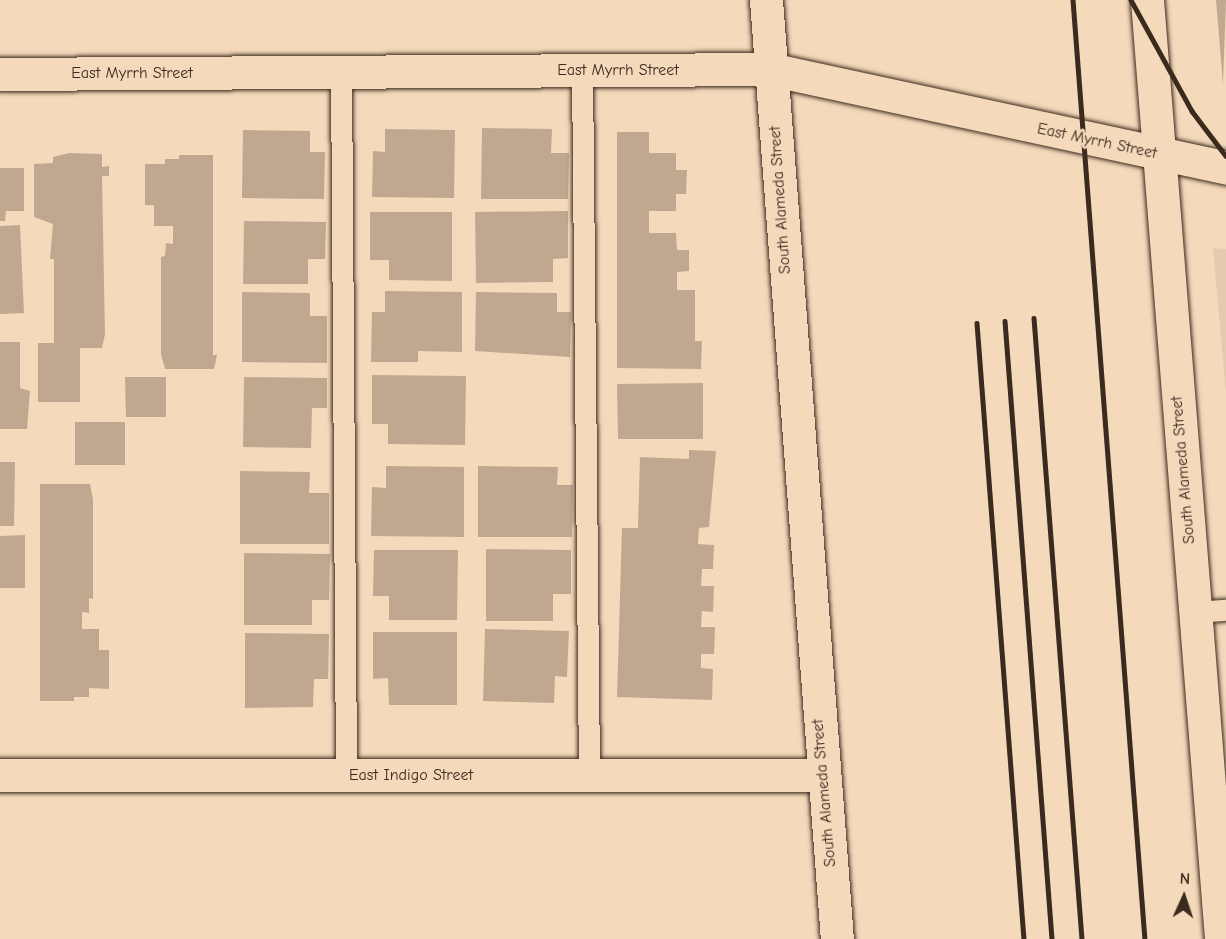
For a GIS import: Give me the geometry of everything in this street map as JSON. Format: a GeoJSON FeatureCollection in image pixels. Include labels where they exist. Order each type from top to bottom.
{"type":"FeatureCollection","features":[{"type":"Feature","properties":{"kind":"street","name":"South Alameda Street"},"geometry":{"type":"LineString","coordinates":[[766,0],[822,775],[837,939]]}},
{"type":"Feature","properties":{"kind":"street","name":"South Alameda Street"},"geometry":{"type":"LineString","coordinates":[[1147,0],[1158,154],[1210,611],[1221,939]]}},
{"type":"Feature","properties":{"kind":"street","name":"East Myrrh Street"},"geometry":{"type":"LineString","coordinates":[[0,74],[770,69],[1226,168]]}},
{"type":"Feature","properties":{"kind":"street","name":"East Indigo Street"},"geometry":{"type":"LineString","coordinates":[[0,775],[822,775]]}},
{"type":"Feature","properties":{"kind":"lane"},"geometry":{"type":"LineString","coordinates":[[582,70],[589,775]]}},
{"type":"Feature","properties":{"kind":"lane"},"geometry":{"type":"LineString","coordinates":[[341,71],[346,775]]}},
{"type":"Feature","properties":{"kind":"shaded area"},"geometry":{"type":"Polygon","coordinates":[[[1213,248],[1226,249],[1226,393],[1213,248]]]}},
{"type":"Feature","properties":{"kind":"building"},"geometry":{"type":"Polygon","coordinates":[[[1216,0],[1226,0],[1223,84],[1216,0]]]}},
{"type":"Feature","properties":{"kind":"building"},"geometry":{"type":"Polygon","coordinates":[[[482,128],[552,129],[551,153],[569,153],[568,199],[481,199],[482,128]]]}},
{"type":"Feature","properties":{"kind":"building"},"geometry":{"type":"Polygon","coordinates":[[[385,129],[455,130],[454,198],[372,197],[373,151],[385,152],[385,129]]]}},
{"type":"Feature","properties":{"kind":"building"},"geometry":{"type":"Polygon","coordinates":[[[243,130],[310,131],[310,152],[325,152],[324,199],[242,198],[243,130]]]}},
{"type":"Feature","properties":{"kind":"building"},"geometry":{"type":"Polygon","coordinates":[[[617,132],[649,132],[649,153],[676,153],[676,170],[687,170],[686,194],[676,194],[676,211],[649,211],[649,233],[676,233],[677,250],[689,250],[689,271],[677,272],[677,290],[695,290],[695,341],[702,341],[701,369],[617,368],[617,132]]]}},
{"type":"Feature","properties":{"kind":"building"},"geometry":{"type":"Polygon","coordinates":[[[69,153],[102,154],[102,167],[109,166],[109,176],[102,176],[105,334],[102,348],[80,348],[80,402],[38,402],[38,343],[54,343],[54,259],[50,259],[53,224],[34,217],[34,164],[53,163],[53,157],[69,153]]]}},
{"type":"Feature","properties":{"kind":"building"},"geometry":{"type":"Polygon","coordinates":[[[179,155],[213,155],[213,355],[217,355],[214,369],[165,369],[161,354],[161,257],[165,256],[166,243],[173,244],[173,226],[154,226],[154,205],[145,205],[145,164],[165,164],[165,159],[179,159],[179,155]]]}},
{"type":"Feature","properties":{"kind":"building"},"geometry":{"type":"Polygon","coordinates":[[[0,168],[24,168],[24,211],[6,211],[5,221],[0,221],[0,168]]]}},
{"type":"Feature","properties":{"kind":"building"},"geometry":{"type":"Polygon","coordinates":[[[568,211],[568,258],[553,259],[553,282],[476,283],[475,212],[568,211]]]}},
{"type":"Feature","properties":{"kind":"building"},"geometry":{"type":"Polygon","coordinates":[[[370,212],[452,212],[452,281],[389,280],[389,260],[370,260],[370,212]]]}},
{"type":"Feature","properties":{"kind":"building"},"geometry":{"type":"Polygon","coordinates":[[[244,221],[326,222],[325,259],[308,259],[308,284],[243,284],[244,221]]]}},
{"type":"Feature","properties":{"kind":"building"},"geometry":{"type":"Polygon","coordinates":[[[20,225],[24,313],[0,314],[0,226],[20,225]]]}},
{"type":"Feature","properties":{"kind":"building"},"geometry":{"type":"Polygon","coordinates":[[[385,291],[462,292],[462,352],[418,351],[418,362],[371,362],[372,312],[385,312],[385,291]]]}},
{"type":"Feature","properties":{"kind":"building"},"geometry":{"type":"Polygon","coordinates":[[[242,292],[310,293],[310,316],[327,316],[327,363],[242,362],[242,292]]]}},
{"type":"Feature","properties":{"kind":"building"},"geometry":{"type":"Polygon","coordinates":[[[476,292],[557,293],[557,312],[571,312],[570,357],[475,351],[476,292]]]}},
{"type":"Feature","properties":{"kind":"building"},"geometry":{"type":"Polygon","coordinates":[[[0,342],[20,342],[20,388],[30,391],[27,429],[0,429],[0,342]]]}},
{"type":"Feature","properties":{"kind":"building"},"geometry":{"type":"Polygon","coordinates":[[[372,375],[466,376],[465,445],[388,444],[388,424],[372,424],[372,375]]]}},
{"type":"Feature","properties":{"kind":"building"},"geometry":{"type":"Polygon","coordinates":[[[125,377],[166,377],[166,417],[126,417],[125,377]]]}},
{"type":"Feature","properties":{"kind":"building"},"geometry":{"type":"Polygon","coordinates":[[[244,377],[327,378],[327,408],[312,408],[311,448],[243,447],[244,377]]]}},
{"type":"Feature","properties":{"kind":"building"},"geometry":{"type":"Polygon","coordinates":[[[703,383],[703,439],[618,439],[617,384],[703,383]]]}},
{"type":"Feature","properties":{"kind":"building"},"geometry":{"type":"Polygon","coordinates":[[[75,422],[125,422],[125,465],[75,465],[75,422]]]}},
{"type":"Feature","properties":{"kind":"building"},"geometry":{"type":"Polygon","coordinates":[[[689,450],[716,451],[709,527],[699,528],[698,544],[714,545],[713,569],[702,569],[701,586],[714,586],[713,612],[702,611],[701,627],[715,627],[714,654],[701,654],[701,668],[713,669],[712,700],[617,697],[622,528],[638,528],[640,457],[689,459],[689,450]]]}},
{"type":"Feature","properties":{"kind":"building"},"geometry":{"type":"Polygon","coordinates":[[[0,462],[15,462],[14,526],[0,526],[0,462]]]}},
{"type":"Feature","properties":{"kind":"building"},"geometry":{"type":"Polygon","coordinates":[[[386,466],[464,467],[464,537],[371,536],[372,487],[386,488],[386,466]]]}},
{"type":"Feature","properties":{"kind":"building"},"geometry":{"type":"Polygon","coordinates":[[[478,466],[558,467],[557,485],[573,485],[572,537],[478,537],[478,466]]]}},
{"type":"Feature","properties":{"kind":"building"},"geometry":{"type":"Polygon","coordinates":[[[240,471],[310,472],[309,493],[329,493],[329,544],[240,544],[240,471]]]}},
{"type":"Feature","properties":{"kind":"building"},"geometry":{"type":"Polygon","coordinates":[[[40,484],[90,484],[93,499],[93,599],[89,598],[89,613],[82,612],[82,629],[99,629],[99,650],[109,650],[109,689],[89,688],[89,697],[74,697],[74,701],[40,701],[40,484]]]}},
{"type":"Feature","properties":{"kind":"building"},"geometry":{"type":"Polygon","coordinates":[[[25,535],[25,588],[0,588],[0,536],[25,535]]]}},
{"type":"Feature","properties":{"kind":"building"},"geometry":{"type":"Polygon","coordinates":[[[486,549],[571,550],[571,594],[553,594],[553,621],[486,621],[486,549]]]}},
{"type":"Feature","properties":{"kind":"building"},"geometry":{"type":"Polygon","coordinates":[[[374,550],[458,550],[457,620],[389,620],[389,596],[373,596],[374,550]]]}},
{"type":"Feature","properties":{"kind":"building"},"geometry":{"type":"Polygon","coordinates":[[[244,553],[330,554],[329,600],[312,600],[312,625],[244,625],[244,553]]]}},
{"type":"Feature","properties":{"kind":"building"},"geometry":{"type":"Polygon","coordinates":[[[485,629],[569,631],[567,677],[555,676],[554,703],[483,701],[485,629]]]}},
{"type":"Feature","properties":{"kind":"building"},"geometry":{"type":"Polygon","coordinates":[[[373,632],[457,632],[457,705],[389,705],[388,678],[373,679],[373,632]]]}},
{"type":"Feature","properties":{"kind":"building"},"geometry":{"type":"Polygon","coordinates":[[[245,633],[329,634],[328,679],[314,679],[313,707],[245,708],[245,633]]]}},
{"type":"Feature","properties":{"kind":"railway"},"geometry":{"type":"LineString","coordinates":[[1073,0],[1145,939]]}},
{"type":"Feature","properties":{"kind":"railway"},"geometry":{"type":"LineString","coordinates":[[1131,0],[1192,111],[1226,156]]}},
{"type":"Feature","properties":{"kind":"railway"},"geometry":{"type":"LineString","coordinates":[[1034,318],[1082,939]]}},
{"type":"Feature","properties":{"kind":"railway"},"geometry":{"type":"LineString","coordinates":[[1005,321],[1052,939]]}},
{"type":"Feature","properties":{"kind":"railway"},"geometry":{"type":"LineString","coordinates":[[977,323],[1024,939]]}}]}
